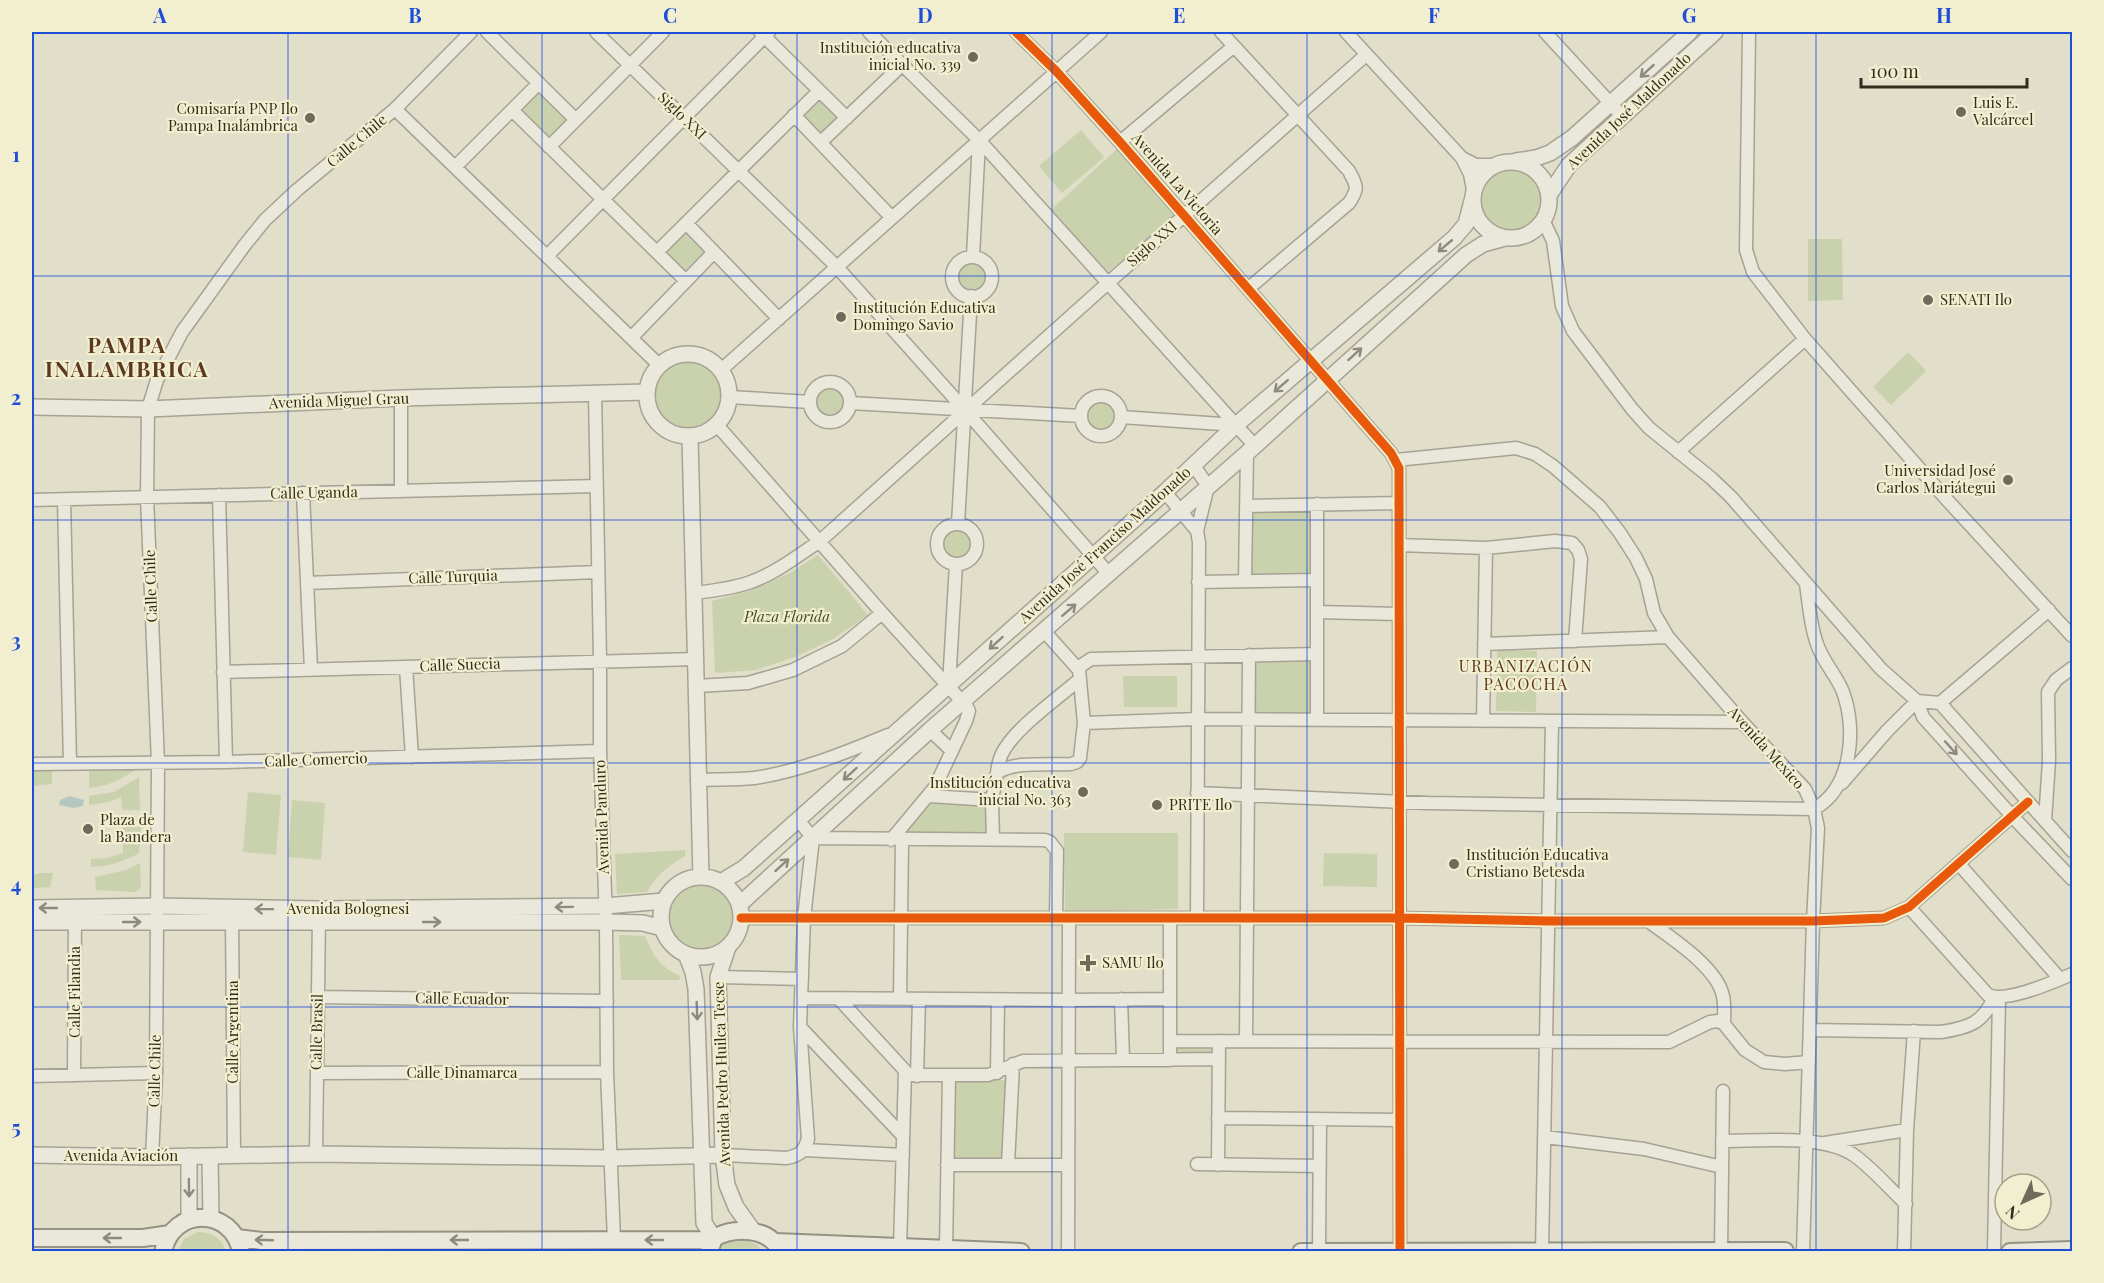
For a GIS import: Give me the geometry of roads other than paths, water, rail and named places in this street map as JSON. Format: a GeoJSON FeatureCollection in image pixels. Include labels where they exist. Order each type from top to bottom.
{"type":"FeatureCollection","features":[{"type":"Feature","properties":{"kind":"main road"},"geometry":{"type":"LineString","coordinates":[[163,1251],[175,1228],[200,1217],[221,1222],[230,1229],[239,1245],[262,1241],[614,1240],[712,1243],[732,1231],[754,1232],[778,1247],[1021,1251]]}},
{"type":"Feature","properties":{"kind":"main road"},"geometry":{"type":"LineString","coordinates":[[32,1238],[143,1238],[170,1234]]}},
{"type":"Feature","properties":{"kind":"main road"},"geometry":{"type":"LineString","coordinates":[[2010,1251],[2073,1250]]}},
{"type":"Feature","properties":{"kind":"main road"},"geometry":{"type":"LineString","coordinates":[[1301,1251],[1802,1251]]}},
{"type":"Feature","properties":{"kind":"street"},"geometry":{"type":"LineString","coordinates":[[487,32],[575,119]]}},
{"type":"Feature","properties":{"kind":"street","name":"Siglo XXI"},"geometry":{"type":"LineString","coordinates":[[596,32],[837,267],[1109,574]]}},
{"type":"Feature","properties":{"kind":"street"},"geometry":{"type":"LineString","coordinates":[[549,147],[663,32]]}},
{"type":"Feature","properties":{"kind":"street"},"geometry":{"type":"LineString","coordinates":[[869,32],[979,140],[1236,425],[1250,449],[1246,506],[1245,581]]}},
{"type":"Feature","properties":{"kind":"street"},"geometry":{"type":"LineString","coordinates":[[721,370],[1101,32]]}},
{"type":"Feature","properties":{"kind":"street"},"geometry":{"type":"LineString","coordinates":[[1221,32],[1349,171],[1356,184],[1355,193],[1349,202],[1249,288]]}},
{"type":"Feature","properties":{"kind":"street"},"geometry":{"type":"LineString","coordinates":[[1346,32],[1462,158],[1470,174],[1476,215],[1483,226],[1505,237]]}},
{"type":"Feature","properties":{"kind":"street"},"geometry":{"type":"LineString","coordinates":[[1545,32],[1622,116]]}},
{"type":"Feature","properties":{"kind":"street"},"geometry":{"type":"LineString","coordinates":[[1473,196],[1483,175],[1504,164],[1536,159],[1550,153],[1572,138],[1690,32]]}},
{"type":"Feature","properties":{"kind":"street","name":"Avenida José Maldonado"},"geometry":{"type":"LineString","coordinates":[[1549,195],[1569,165],[1715,32]]}},
{"type":"Feature","properties":{"kind":"street"},"geometry":{"type":"LineString","coordinates":[[1749,32],[1746,250],[1753,272],[1805,339],[1949,502],[2073,636]]}},
{"type":"Feature","properties":{"kind":"street"},"geometry":{"type":"LineString","coordinates":[[547,256],[764,33],[847,118]]}},
{"type":"Feature","properties":{"kind":"street","name":"Calle Chile"},"geometry":{"type":"LineString","coordinates":[[152,1157],[156,1073],[158,763],[147,497],[148,409],[157,380],[183,332],[265,220],[297,190],[395,109],[462,34]]}},
{"type":"Feature","properties":{"kind":"street","name":"Avenida La Victoria"},"geometry":{"type":"LineString","coordinates":[[1022,34],[1185,215],[1396,460]]}},
{"type":"Feature","properties":{"kind":"street"},"geometry":{"type":"LineString","coordinates":[[1120,142],[1234,46]]}},
{"type":"Feature","properties":{"kind":"street","name":"Siglo XXI"},"geometry":{"type":"LineString","coordinates":[[693,593],[749,583],[779,568],[820,541],[1108,282],[1366,55]]}},
{"type":"Feature","properties":{"kind":"street"},"geometry":{"type":"LineString","coordinates":[[821,142],[903,64]]}},
{"type":"Feature","properties":{"kind":"street"},"geometry":{"type":"LineString","coordinates":[[454,167],[539,83]]}},
{"type":"Feature","properties":{"kind":"street"},"geometry":{"type":"LineString","coordinates":[[657,252],[819,91]]}},
{"type":"Feature","properties":{"kind":"street"},"geometry":{"type":"LineString","coordinates":[[395,109],[659,365]]}},
{"type":"Feature","properties":{"kind":"street"},"geometry":{"type":"LineString","coordinates":[[512,110],[686,281]]}},
{"type":"Feature","properties":{"kind":"street"},"geometry":{"type":"LineString","coordinates":[[794,115],[892,218]]}},
{"type":"Feature","properties":{"kind":"street"},"geometry":{"type":"LineString","coordinates":[[973,256],[979,140]]}},
{"type":"Feature","properties":{"kind":"street"},"geometry":{"type":"LineString","coordinates":[[740,911],[813,838],[930,730],[1474,249],[1505,237],[1524,236],[1535,230],[1544,220],[1549,195],[1536,171],[1524,165],[1476,165],[1462,158]]}},
{"type":"Feature","properties":{"kind":"street","name":"Avenida José Franciso Maldonado"},"geometry":{"type":"LineString","coordinates":[[721,882],[744,868],[1194,466],[1236,425],[1460,232],[1470,214],[1473,196]]}},
{"type":"Feature","properties":{"kind":"street"},"geometry":{"type":"LineString","coordinates":[[1544,220],[1553,241],[1563,306],[1573,331],[1632,409],[1649,428],[1731,497],[1881,669],[1917,701],[1923,717],[2012,816],[2073,879]]}},
{"type":"Feature","properties":{"kind":"street"},"geometry":{"type":"LineString","coordinates":[[686,223],[779,319]]}},
{"type":"Feature","properties":{"kind":"street"},"geometry":{"type":"LineString","coordinates":[[632,338],[714,252]]}},
{"type":"Feature","properties":{"kind":"street"},"geometry":{"type":"LineString","coordinates":[[973,256],[987,263],[992,278],[986,291],[971,297],[961,293],[953,284],[952,278],[954,267],[967,257],[973,256]]}},
{"type":"Feature","properties":{"kind":"street"},"geometry":{"type":"LineString","coordinates":[[958,524],[971,297]]}},
{"type":"Feature","properties":{"kind":"street"},"geometry":{"type":"LineString","coordinates":[[1678,452],[1805,339]]}},
{"type":"Feature","properties":{"kind":"street"},"geometry":{"type":"LineString","coordinates":[[686,354],[709,360],[721,370],[729,387],[730,398],[726,411],[717,425],[707,432],[690,437],[665,430],[656,422],[650,412],[646,392],[650,379],[659,365],[673,357],[686,354]]}},
{"type":"Feature","properties":{"kind":"street"},"geometry":{"type":"LineString","coordinates":[[835,382],[844,388],[850,403],[842,417],[826,421],[821,420],[813,412],[810,402],[812,392],[816,387],[835,382]]}},
{"type":"Feature","properties":{"kind":"street","name":"Avenida Miguel Grau"},"geometry":{"type":"LineString","coordinates":[[32,407],[148,409],[401,398],[646,392]]}},
{"type":"Feature","properties":{"kind":"street","name":"Avenida Panduro"},"geometry":{"type":"LineString","coordinates":[[595,393],[607,1072],[614,1240]]}},
{"type":"Feature","properties":{"kind":"street"},"geometry":{"type":"LineString","coordinates":[[1101,396],[1115,402],[1121,417],[1114,431],[1098,436],[1084,427],[1081,416],[1086,402],[1101,396]]}},
{"type":"Feature","properties":{"kind":"street"},"geometry":{"type":"LineString","coordinates":[[401,398],[401,491]]}},
{"type":"Feature","properties":{"kind":"street"},"geometry":{"type":"LineString","coordinates":[[730,398],[810,402]]}},
{"type":"Feature","properties":{"kind":"street"},"geometry":{"type":"LineString","coordinates":[[850,403],[1081,416]]}},
{"type":"Feature","properties":{"kind":"street"},"geometry":{"type":"LineString","coordinates":[[1121,417],[1236,425]]}},
{"type":"Feature","properties":{"kind":"street"},"geometry":{"type":"LineString","coordinates":[[717,425],[882,613],[963,701],[969,711],[935,787],[897,840],[901,918],[900,999]]}},
{"type":"Feature","properties":{"kind":"street"},"geometry":{"type":"LineString","coordinates":[[690,437],[701,876]]}},
{"type":"Feature","properties":{"kind":"street","name":"Avenida Mexico"},"geometry":{"type":"LineString","coordinates":[[1396,460],[1516,448],[1535,454],[1544,460],[1600,507],[1620,533],[1641,569],[1646,579],[1654,613],[1668,637],[1742,722],[1805,789],[1814,808],[1818,828],[1802,1251]]}},
{"type":"Feature","properties":{"kind":"street"},"geometry":{"type":"LineString","coordinates":[[1396,460],[1400,476],[1400,1251]]}},
{"type":"Feature","properties":{"kind":"street"},"geometry":{"type":"LineString","coordinates":[[1194,466],[1208,486],[1197,531],[1199,542],[1197,918]]}},
{"type":"Feature","properties":{"kind":"street","name":"Calle Uganda"},"geometry":{"type":"LineString","coordinates":[[32,500],[596,486]]}},
{"type":"Feature","properties":{"kind":"street"},"geometry":{"type":"LineString","coordinates":[[1165,492],[1197,531]]}},
{"type":"Feature","properties":{"kind":"street"},"geometry":{"type":"LineString","coordinates":[[303,493],[311,670]]}},
{"type":"Feature","properties":{"kind":"street"},"geometry":{"type":"LineString","coordinates":[[219,495],[226,762]]}},
{"type":"Feature","properties":{"kind":"street"},"geometry":{"type":"LineString","coordinates":[[64,500],[70,763]]}},
{"type":"Feature","properties":{"kind":"street"},"geometry":{"type":"LineString","coordinates":[[1246,506],[1399,503]]}},
{"type":"Feature","properties":{"kind":"street"},"geometry":{"type":"LineString","coordinates":[[1317,504],[1317,719]]}},
{"type":"Feature","properties":{"kind":"street"},"geometry":{"type":"LineString","coordinates":[[958,524],[972,531],[977,546],[970,560],[956,564],[941,556],[937,546],[943,530],[958,524]]}},
{"type":"Feature","properties":{"kind":"street"},"geometry":{"type":"LineString","coordinates":[[1399,545],[1486,548],[1555,541],[1572,543],[1581,559],[1575,641]]}},
{"type":"Feature","properties":{"kind":"street"},"geometry":{"type":"LineString","coordinates":[[1483,721],[1486,548]]}},
{"type":"Feature","properties":{"kind":"street"},"geometry":{"type":"LineString","coordinates":[[949,686],[956,564]]}},
{"type":"Feature","properties":{"kind":"street","name":"Calle Turquia"},"geometry":{"type":"LineString","coordinates":[[307,583],[598,572]]}},
{"type":"Feature","properties":{"kind":"street"},"geometry":{"type":"LineString","coordinates":[[1198,582],[1317,580]]}},
{"type":"Feature","properties":{"kind":"street"},"geometry":{"type":"LineString","coordinates":[[1806,584],[1816,641],[1826,665],[1843,690],[1850,724],[1848,750],[1837,789]]}},
{"type":"Feature","properties":{"kind":"street"},"geometry":{"type":"LineString","coordinates":[[1940,703],[2049,610]]}},
{"type":"Feature","properties":{"kind":"street"},"geometry":{"type":"LineString","coordinates":[[1317,612],[1399,614]]}},
{"type":"Feature","properties":{"kind":"street"},"geometry":{"type":"LineString","coordinates":[[697,686],[748,683],[793,670],[842,646],[882,613]]}},
{"type":"Feature","properties":{"kind":"street"},"geometry":{"type":"LineString","coordinates":[[997,773],[1013,766],[1071,764],[1077,762],[1082,752],[1084,723],[1080,674],[1044,631]]}},
{"type":"Feature","properties":{"kind":"street"},"geometry":{"type":"LineString","coordinates":[[1484,644],[1668,637]]}},
{"type":"Feature","properties":{"kind":"street"},"geometry":{"type":"LineString","coordinates":[[993,840],[992,800],[999,758],[1007,745],[1080,674],[1091,659],[1317,654]]}},
{"type":"Feature","properties":{"kind":"street"},"geometry":{"type":"LineString","coordinates":[[1246,1041],[1249,655]]}},
{"type":"Feature","properties":{"kind":"street","name":"Calle Suecia"},"geometry":{"type":"LineString","coordinates":[[224,672],[696,659]]}},
{"type":"Feature","properties":{"kind":"street"},"geometry":{"type":"LineString","coordinates":[[406,667],[412,757]]}},
{"type":"Feature","properties":{"kind":"street"},"geometry":{"type":"LineString","coordinates":[[2045,821],[2049,761],[2048,692],[2056,680],[2073,668]]}},
{"type":"Feature","properties":{"kind":"street"},"geometry":{"type":"LineString","coordinates":[[1197,793],[1400,801],[1814,808],[1826,802],[1887,731],[1917,701],[1940,703],[2073,851]]}},
{"type":"Feature","properties":{"kind":"street"},"geometry":{"type":"LineString","coordinates":[[1084,723],[1198,719],[1742,722]]}},
{"type":"Feature","properties":{"kind":"street"},"geometry":{"type":"LineString","coordinates":[[1542,1251],[1552,721]]}},
{"type":"Feature","properties":{"kind":"street"},"geometry":{"type":"LineString","coordinates":[[930,730],[951,750]]}},
{"type":"Feature","properties":{"kind":"street"},"geometry":{"type":"LineString","coordinates":[[697,780],[754,778],[796,768],[855,749],[898,731]]}},
{"type":"Feature","properties":{"kind":"street","name":"Calle Comercio"},"geometry":{"type":"LineString","coordinates":[[32,764],[226,762],[600,751]]}},
{"type":"Feature","properties":{"kind":"street"},"geometry":{"type":"LineString","coordinates":[[929,796],[992,800]]}},
{"type":"Feature","properties":{"kind":"street"},"geometry":{"type":"LineString","coordinates":[[740,911],[804,918],[1813,921],[1884,918],[1909,908],[2028,802]]}},
{"type":"Feature","properties":{"kind":"street"},"geometry":{"type":"LineString","coordinates":[[723,1155],[796,1157],[805,1150],[808,1138],[800,1027],[804,918],[813,838],[798,820]]}},
{"type":"Feature","properties":{"kind":"street"},"geometry":{"type":"LineString","coordinates":[[813,838],[1045,840],[1055,846],[1058,851],[1056,918]]}},
{"type":"Feature","properties":{"kind":"street"},"geometry":{"type":"LineString","coordinates":[[1959,864],[2060,979]]}},
{"type":"Feature","properties":{"kind":"street"},"geometry":{"type":"LineString","coordinates":[[701,876],[721,882],[732,892],[740,911],[735,938],[728,947],[718,953],[697,957],[686,954],[671,944],[662,928],[661,914],[664,901],[675,886],[683,881],[701,876]]}},
{"type":"Feature","properties":{"kind":"street","name":"Avenida Bolognesi"},"geometry":{"type":"LineString","coordinates":[[32,908],[75,915],[156,922],[232,915],[605,914],[664,901]]}},
{"type":"Feature","properties":{"kind":"street","name":"Avenida Bolognesi"},"geometry":{"type":"LineString","coordinates":[[32,922],[157,906],[232,915]]}},
{"type":"Feature","properties":{"kind":"street"},"geometry":{"type":"LineString","coordinates":[[1909,908],[1988,995],[1997,998],[2073,974]]}},
{"type":"Feature","properties":{"kind":"street","name":"Avenida Bolognesi"},"geometry":{"type":"LineString","coordinates":[[605,914],[662,928]]}},
{"type":"Feature","properties":{"kind":"street","name":"Calle Filandia"},"geometry":{"type":"LineString","coordinates":[[74,1076],[75,915]]}},
{"type":"Feature","properties":{"kind":"street","name":"Calle Argentina"},"geometry":{"type":"LineString","coordinates":[[232,915],[234,1156]]}},
{"type":"Feature","properties":{"kind":"street","name":"Calle Brasil"},"geometry":{"type":"LineString","coordinates":[[316,1154],[319,916]]}},
{"type":"Feature","properties":{"kind":"street"},"geometry":{"type":"LineString","coordinates":[[1068,1251],[1069,918]]}},
{"type":"Feature","properties":{"kind":"street"},"geometry":{"type":"LineString","coordinates":[[1170,918],[1170,1060]]}},
{"type":"Feature","properties":{"kind":"street"},"geometry":{"type":"LineString","coordinates":[[1648,921],[1683,946],[1717,983],[1723,995],[1724,1024]]}},
{"type":"Feature","properties":{"kind":"street","name":"Avenida Pedro Huilca Tecse"},"geometry":{"type":"LineString","coordinates":[[728,947],[718,977],[723,1155],[727,1185],[736,1208],[754,1232]]}},
{"type":"Feature","properties":{"kind":"street","name":"Avenida Pedro Huilca Tecse"},"geometry":{"type":"LineString","coordinates":[[686,954],[696,989],[704,1223],[712,1243]]}},
{"type":"Feature","properties":{"kind":"street"},"geometry":{"type":"LineString","coordinates":[[718,977],[802,979]]}},
{"type":"Feature","properties":{"kind":"street","name":"Calle Ecuador"},"geometry":{"type":"LineString","coordinates":[[318,997],[607,1001]]}},
{"type":"Feature","properties":{"kind":"street"},"geometry":{"type":"LineString","coordinates":[[801,998],[1170,999]]}},
{"type":"Feature","properties":{"kind":"street"},"geometry":{"type":"LineString","coordinates":[[1810,1030],[1941,1032],[1974,1023],[1984,1016],[1997,998]]}},
{"type":"Feature","properties":{"kind":"street"},"geometry":{"type":"LineString","coordinates":[[1994,1251],[1997,998]]}},
{"type":"Feature","properties":{"kind":"street"},"geometry":{"type":"LineString","coordinates":[[839,999],[909,1076],[988,1075],[1023,1061],[1219,1059]]}},
{"type":"Feature","properties":{"kind":"street"},"geometry":{"type":"LineString","coordinates":[[917,1076],[919,999]]}},
{"type":"Feature","properties":{"kind":"street"},"geometry":{"type":"LineString","coordinates":[[1121,999],[1123,1059]]}},
{"type":"Feature","properties":{"kind":"street"},"geometry":{"type":"LineString","coordinates":[[997,1073],[998,1000]]}},
{"type":"Feature","properties":{"kind":"street"},"geometry":{"type":"LineString","coordinates":[[1170,1041],[1668,1042],[1710,1022],[1718,1021],[1724,1024],[1745,1050],[1764,1062],[1785,1064],[1809,1062]]}},
{"type":"Feature","properties":{"kind":"street"},"geometry":{"type":"LineString","coordinates":[[800,1027],[903,1136]]}},
{"type":"Feature","properties":{"kind":"street"},"geometry":{"type":"LineString","coordinates":[[1904,1251],[1907,1130],[1914,1031]]}},
{"type":"Feature","properties":{"kind":"street"},"geometry":{"type":"LineString","coordinates":[[1218,1165],[1219,1041]]}},
{"type":"Feature","properties":{"kind":"street"},"geometry":{"type":"LineString","coordinates":[[1008,1165],[1012,1064]]}},
{"type":"Feature","properties":{"kind":"street"},"geometry":{"type":"LineString","coordinates":[[900,1250],[904,1071]]}},
{"type":"Feature","properties":{"kind":"street","name":"Calle Dinamarca"},"geometry":{"type":"LineString","coordinates":[[317,1073],[607,1072]]}},
{"type":"Feature","properties":{"kind":"street"},"geometry":{"type":"LineString","coordinates":[[32,1076],[156,1073]]}},
{"type":"Feature","properties":{"kind":"street"},"geometry":{"type":"LineString","coordinates":[[946,1249],[949,1075]]}},
{"type":"Feature","properties":{"kind":"street"},"geometry":{"type":"LineString","coordinates":[[1721,1251],[1723,1091]]}},
{"type":"Feature","properties":{"kind":"street"},"geometry":{"type":"LineString","coordinates":[[1218,1118],[1399,1120]]}},
{"type":"Feature","properties":{"kind":"street"},"geometry":{"type":"LineString","coordinates":[[1319,1251],[1320,1120]]}},
{"type":"Feature","properties":{"kind":"street"},"geometry":{"type":"LineString","coordinates":[[1824,1144],[1907,1130]]}},
{"type":"Feature","properties":{"kind":"street"},"geometry":{"type":"LineString","coordinates":[[1545,1137],[1644,1149],[1722,1167]]}},
{"type":"Feature","properties":{"kind":"street"},"geometry":{"type":"LineString","coordinates":[[1722,1141],[1824,1144],[1854,1155],[1906,1204]]}},
{"type":"Feature","properties":{"kind":"street"},"geometry":{"type":"LineString","coordinates":[[805,1150],[903,1155]]}},
{"type":"Feature","properties":{"kind":"street","name":"Avenida Aviación"},"geometry":{"type":"LineString","coordinates":[[32,1155],[152,1157],[316,1154],[611,1158],[723,1155]]}},
{"type":"Feature","properties":{"kind":"street"},"geometry":{"type":"LineString","coordinates":[[189,1156],[189,1220]]}},
{"type":"Feature","properties":{"kind":"street"},"geometry":{"type":"LineString","coordinates":[[210,1156],[211,1218]]}},
{"type":"Feature","properties":{"kind":"street"},"geometry":{"type":"LineString","coordinates":[[1197,1164],[1319,1166]]}},
{"type":"Feature","properties":{"kind":"street"},"geometry":{"type":"LineString","coordinates":[[947,1165],[1068,1165]]}},
{"type":"Feature","properties":{"kind":"place","name":"Institución educativa inicial No. 339"},"geometry":{"type":"Point","coordinates":[973,57]}},
{"type":"Feature","properties":{"kind":"place","name":"Luis E. Valcárcel"},"geometry":{"type":"Point","coordinates":[1961,112]}},
{"type":"Feature","properties":{"kind":"place","name":"Comisaría PNP Ilo Pampa Inalámbrica"},"geometry":{"type":"Point","coordinates":[310,118]}},
{"type":"Feature","properties":{"kind":"place","name":"SENATI Ilo"},"geometry":{"type":"Point","coordinates":[1928,300]}},
{"type":"Feature","properties":{"kind":"place","name":"Institución Educativa Domingo Savio"},"geometry":{"type":"Point","coordinates":[841,317]}},
{"type":"Feature","properties":{"kind":"place","name":"Universidad José Carlos Mariátegui"},"geometry":{"type":"Point","coordinates":[2008,480]}},
{"type":"Feature","properties":{"kind":"place","name":"Institución educativa inicial No. 363"},"geometry":{"type":"Point","coordinates":[1083,792]}},
{"type":"Feature","properties":{"kind":"place","name":"PRITE Ilo"},"geometry":{"type":"Point","coordinates":[1157,805]}},
{"type":"Feature","properties":{"kind":"place","name":"Plaza de la Bandera"},"geometry":{"type":"Point","coordinates":[88,829]}},
{"type":"Feature","properties":{"kind":"place","name":"Institución Educativa Cristiano Betesda"},"geometry":{"type":"Point","coordinates":[1454,864]}},
{"type":"Feature","properties":{"kind":"place","name":"SAMU Ilo"},"geometry":{"type":"Point","coordinates":[1088,963]}},
{"type":"Feature","properties":{"kind":"district","name":"PAMPA INALAMBRICA"},"geometry":{"type":"Point","coordinates":[127,358]}},
{"type":"Feature","properties":{"kind":"district","name":"URBANIZACIÓN PACOCHA"},"geometry":{"type":"Point","coordinates":[1526,675]}},
{"type":"Feature","properties":{"kind":"park label","name":"Plaza Florida"},"geometry":{"type":"Point","coordinates":[787,617]}}]}
